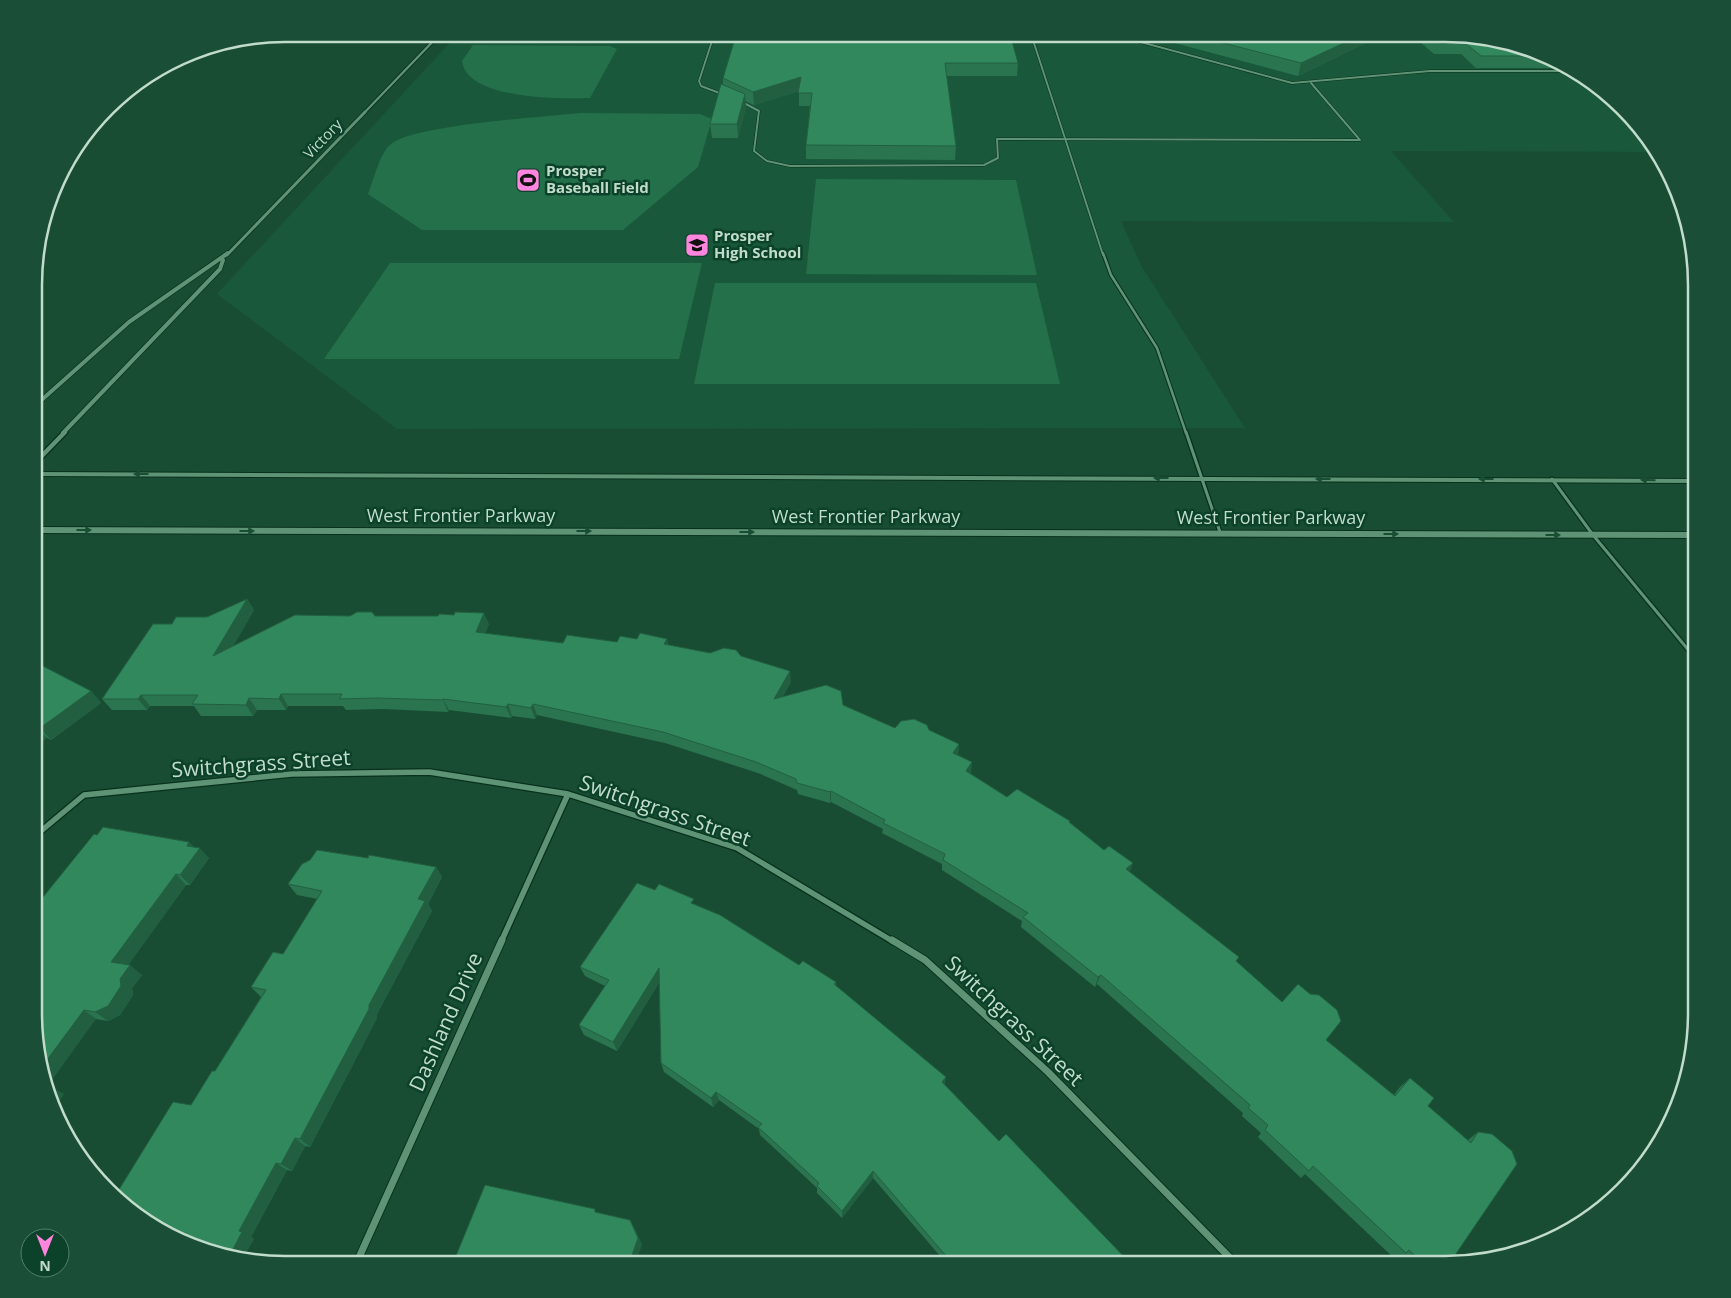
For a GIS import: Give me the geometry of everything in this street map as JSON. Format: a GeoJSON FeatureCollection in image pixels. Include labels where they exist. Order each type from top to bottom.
{"type":"FeatureCollection","features":[{"type":"Feature","properties":{"kind":"street","name":"Victory"},"geometry":{"type":"LineString","coordinates":[[42,399],[130,322],[223,259],[432,42]]}},
{"type":"Feature","properties":{"kind":"street","name":"Victory"},"geometry":{"type":"LineString","coordinates":[[42,456],[220,268],[223,259]]}},
{"type":"Feature","properties":{"kind":"street"},"geometry":{"type":"LineString","coordinates":[[42,474],[1688,481]]}},
{"type":"Feature","properties":{"kind":"street","name":"West Frontier Parkway"},"geometry":{"type":"LineString","coordinates":[[42,530],[1220,532],[1593,536],[1688,535]]}},
{"type":"Feature","properties":{"kind":"street","name":"Switchgrass Street"},"geometry":{"type":"LineString","coordinates":[[42,830],[84,795],[292,774],[429,772],[568,794],[737,848],[925,960],[1048,1072],[1228,1256]]}},
{"type":"Feature","properties":{"kind":"street","name":"Dashland Drive"},"geometry":{"type":"LineString","coordinates":[[360,1256],[568,794]]}},
{"type":"Feature","properties":{"kind":"lane"},"geometry":{"type":"LineString","coordinates":[[711,42],[699,81],[701,86],[723,94]]}},
{"type":"Feature","properties":{"kind":"lane"},"geometry":{"type":"LineString","coordinates":[[1033,42],[1063,139],[1106,264],[1157,348],[1220,532]]}},
{"type":"Feature","properties":{"kind":"lane"},"geometry":{"type":"LineString","coordinates":[[1140,42],[1284,81],[1311,83],[1430,71],[1559,71]]}},
{"type":"Feature","properties":{"kind":"lane"},"geometry":{"type":"LineString","coordinates":[[740,101],[759,111],[754,151],[767,160],[790,166],[976,166],[990,164],[998,158],[996,139],[1360,140],[1311,83]]}},
{"type":"Feature","properties":{"kind":"lane"},"geometry":{"type":"LineString","coordinates":[[1552,480],[1593,536],[1688,649]]}},
{"type":"Feature","properties":{"kind":"shaded area","name":"Prosper High School"},"geometry":{"type":"Polygon","coordinates":[[[451,42],[1462,43],[1493,47],[1524,55],[1581,83],[1606,103],[1628,125],[1649,152],[1391,151],[1454,222],[1121,221],[1142,267],[1245,428],[397,429],[217,294],[451,42]]]}},
{"type":"Feature","properties":{"kind":"shaded area"},"geometry":{"type":"Polygon","coordinates":[[[473,45],[610,46],[617,49],[590,98],[558,98],[517,94],[497,90],[480,83],[468,74],[462,61],[473,45]]]}},
{"type":"Feature","properties":{"kind":"shaded area","name":"Prosper Baseball Field"},"geometry":{"type":"Polygon","coordinates":[[[580,113],[700,114],[712,119],[698,167],[623,230],[422,230],[368,194],[386,149],[402,138],[450,127],[580,113]]]}},
{"type":"Feature","properties":{"kind":"shaded area"},"geometry":{"type":"Polygon","coordinates":[[[816,179],[1016,180],[1037,275],[806,274],[816,179]]]}},
{"type":"Feature","properties":{"kind":"shaded area"},"geometry":{"type":"Polygon","coordinates":[[[390,263],[702,263],[679,359],[324,359],[390,263]]]}},
{"type":"Feature","properties":{"kind":"shaded area"},"geometry":{"type":"Polygon","coordinates":[[[715,283],[1036,283],[1060,384],[694,384],[715,283]]]}},
{"type":"Feature","properties":{"kind":"building"},"geometry":{"type":"Polygon","coordinates":[[[734,42],[1012,42],[1018,63],[945,63],[956,146],[806,145],[812,93],[798,93],[801,77],[753,92],[723,78],[734,42]]]}},
{"type":"Feature","properties":{"kind":"building"},"geometry":{"type":"Polygon","coordinates":[[[1219,42],[1346,42],[1301,63],[1219,42]]]}},
{"type":"Feature","properties":{"kind":"building"},"geometry":{"type":"Polygon","coordinates":[[[1466,43],[1493,47],[1526,56],[1481,56],[1466,43]]]}},
{"type":"Feature","properties":{"kind":"building"},"geometry":{"type":"Polygon","coordinates":[[[721,84],[745,94],[737,124],[710,124],[721,84]]]}},
{"type":"Feature","properties":{"kind":"building"},"geometry":{"type":"Polygon","coordinates":[[[247,599],[213,656],[295,615],[350,616],[357,612],[372,612],[375,616],[438,616],[439,614],[454,615],[455,612],[484,613],[476,632],[563,643],[567,635],[617,642],[620,636],[637,639],[640,633],[667,639],[664,644],[710,653],[724,648],[736,650],[741,656],[790,671],[774,699],[826,685],[841,691],[843,705],[895,728],[901,721],[914,719],[927,725],[929,730],[959,744],[953,753],[972,762],[966,771],[1007,797],[1017,789],[1070,821],[1104,850],[1109,846],[1133,863],[1126,869],[1239,957],[1236,961],[1282,1002],[1298,984],[1310,994],[1319,995],[1337,1010],[1341,1021],[1326,1040],[1395,1096],[1410,1078],[1434,1098],[1428,1106],[1471,1143],[1478,1132],[1492,1134],[1512,1151],[1517,1164],[1455,1255],[1415,1256],[1409,1250],[1406,1253],[1313,1166],[1309,1171],[1265,1130],[1268,1125],[1248,1108],[1250,1105],[1101,975],[1098,977],[1023,917],[1028,913],[943,860],[945,854],[883,823],[885,820],[831,791],[797,783],[796,779],[756,762],[663,732],[533,704],[531,708],[508,704],[506,707],[443,699],[339,699],[342,694],[281,694],[279,699],[249,698],[246,705],[192,704],[198,695],[141,695],[138,699],[102,699],[153,624],[172,624],[176,617],[207,617],[247,599]]]}},
{"type":"Feature","properties":{"kind":"building"},"geometry":{"type":"Polygon","coordinates":[[[42,666],[91,691],[42,727],[42,666]]]}},
{"type":"Feature","properties":{"kind":"building"},"geometry":{"type":"Polygon","coordinates":[[[103,827],[189,842],[187,846],[200,848],[180,875],[176,874],[111,962],[130,965],[120,979],[121,986],[108,1006],[95,1012],[84,1010],[47,1060],[42,1013],[42,898],[94,834],[97,835],[103,827]]]}},
{"type":"Feature","properties":{"kind":"building"},"geometry":{"type":"Polygon","coordinates":[[[317,850],[368,858],[369,855],[436,867],[418,899],[425,901],[300,1139],[295,1138],[281,1164],[276,1163],[239,1231],[242,1232],[233,1250],[207,1243],[164,1223],[150,1215],[119,1189],[173,1102],[191,1105],[212,1071],[215,1071],[266,990],[251,987],[273,952],[283,954],[322,891],[288,884],[302,864],[310,860],[317,850]]]}},
{"type":"Feature","properties":{"kind":"building"},"geometry":{"type":"Polygon","coordinates":[[[637,883],[655,890],[659,884],[694,899],[691,903],[720,915],[799,965],[803,961],[836,982],[834,984],[946,1077],[942,1082],[999,1141],[1006,1134],[1123,1256],[946,1256],[873,1171],[842,1211],[817,1186],[819,1183],[758,1127],[762,1124],[716,1092],[711,1098],[661,1063],[659,968],[613,1042],[579,1025],[609,980],[580,967],[637,883]]]}},
{"type":"Feature","properties":{"kind":"building"},"geometry":{"type":"Polygon","coordinates":[[[485,1185],[595,1209],[595,1212],[630,1220],[638,1238],[632,1256],[456,1256],[485,1185]]]}},
{"type":"Feature","properties":{"kind":"place","name":"Prosper Baseball Field"},"geometry":{"type":"Point","coordinates":[528,180]}},
{"type":"Feature","properties":{"kind":"place","name":"Prosper High School"},"geometry":{"type":"Point","coordinates":[697,245]}}]}
